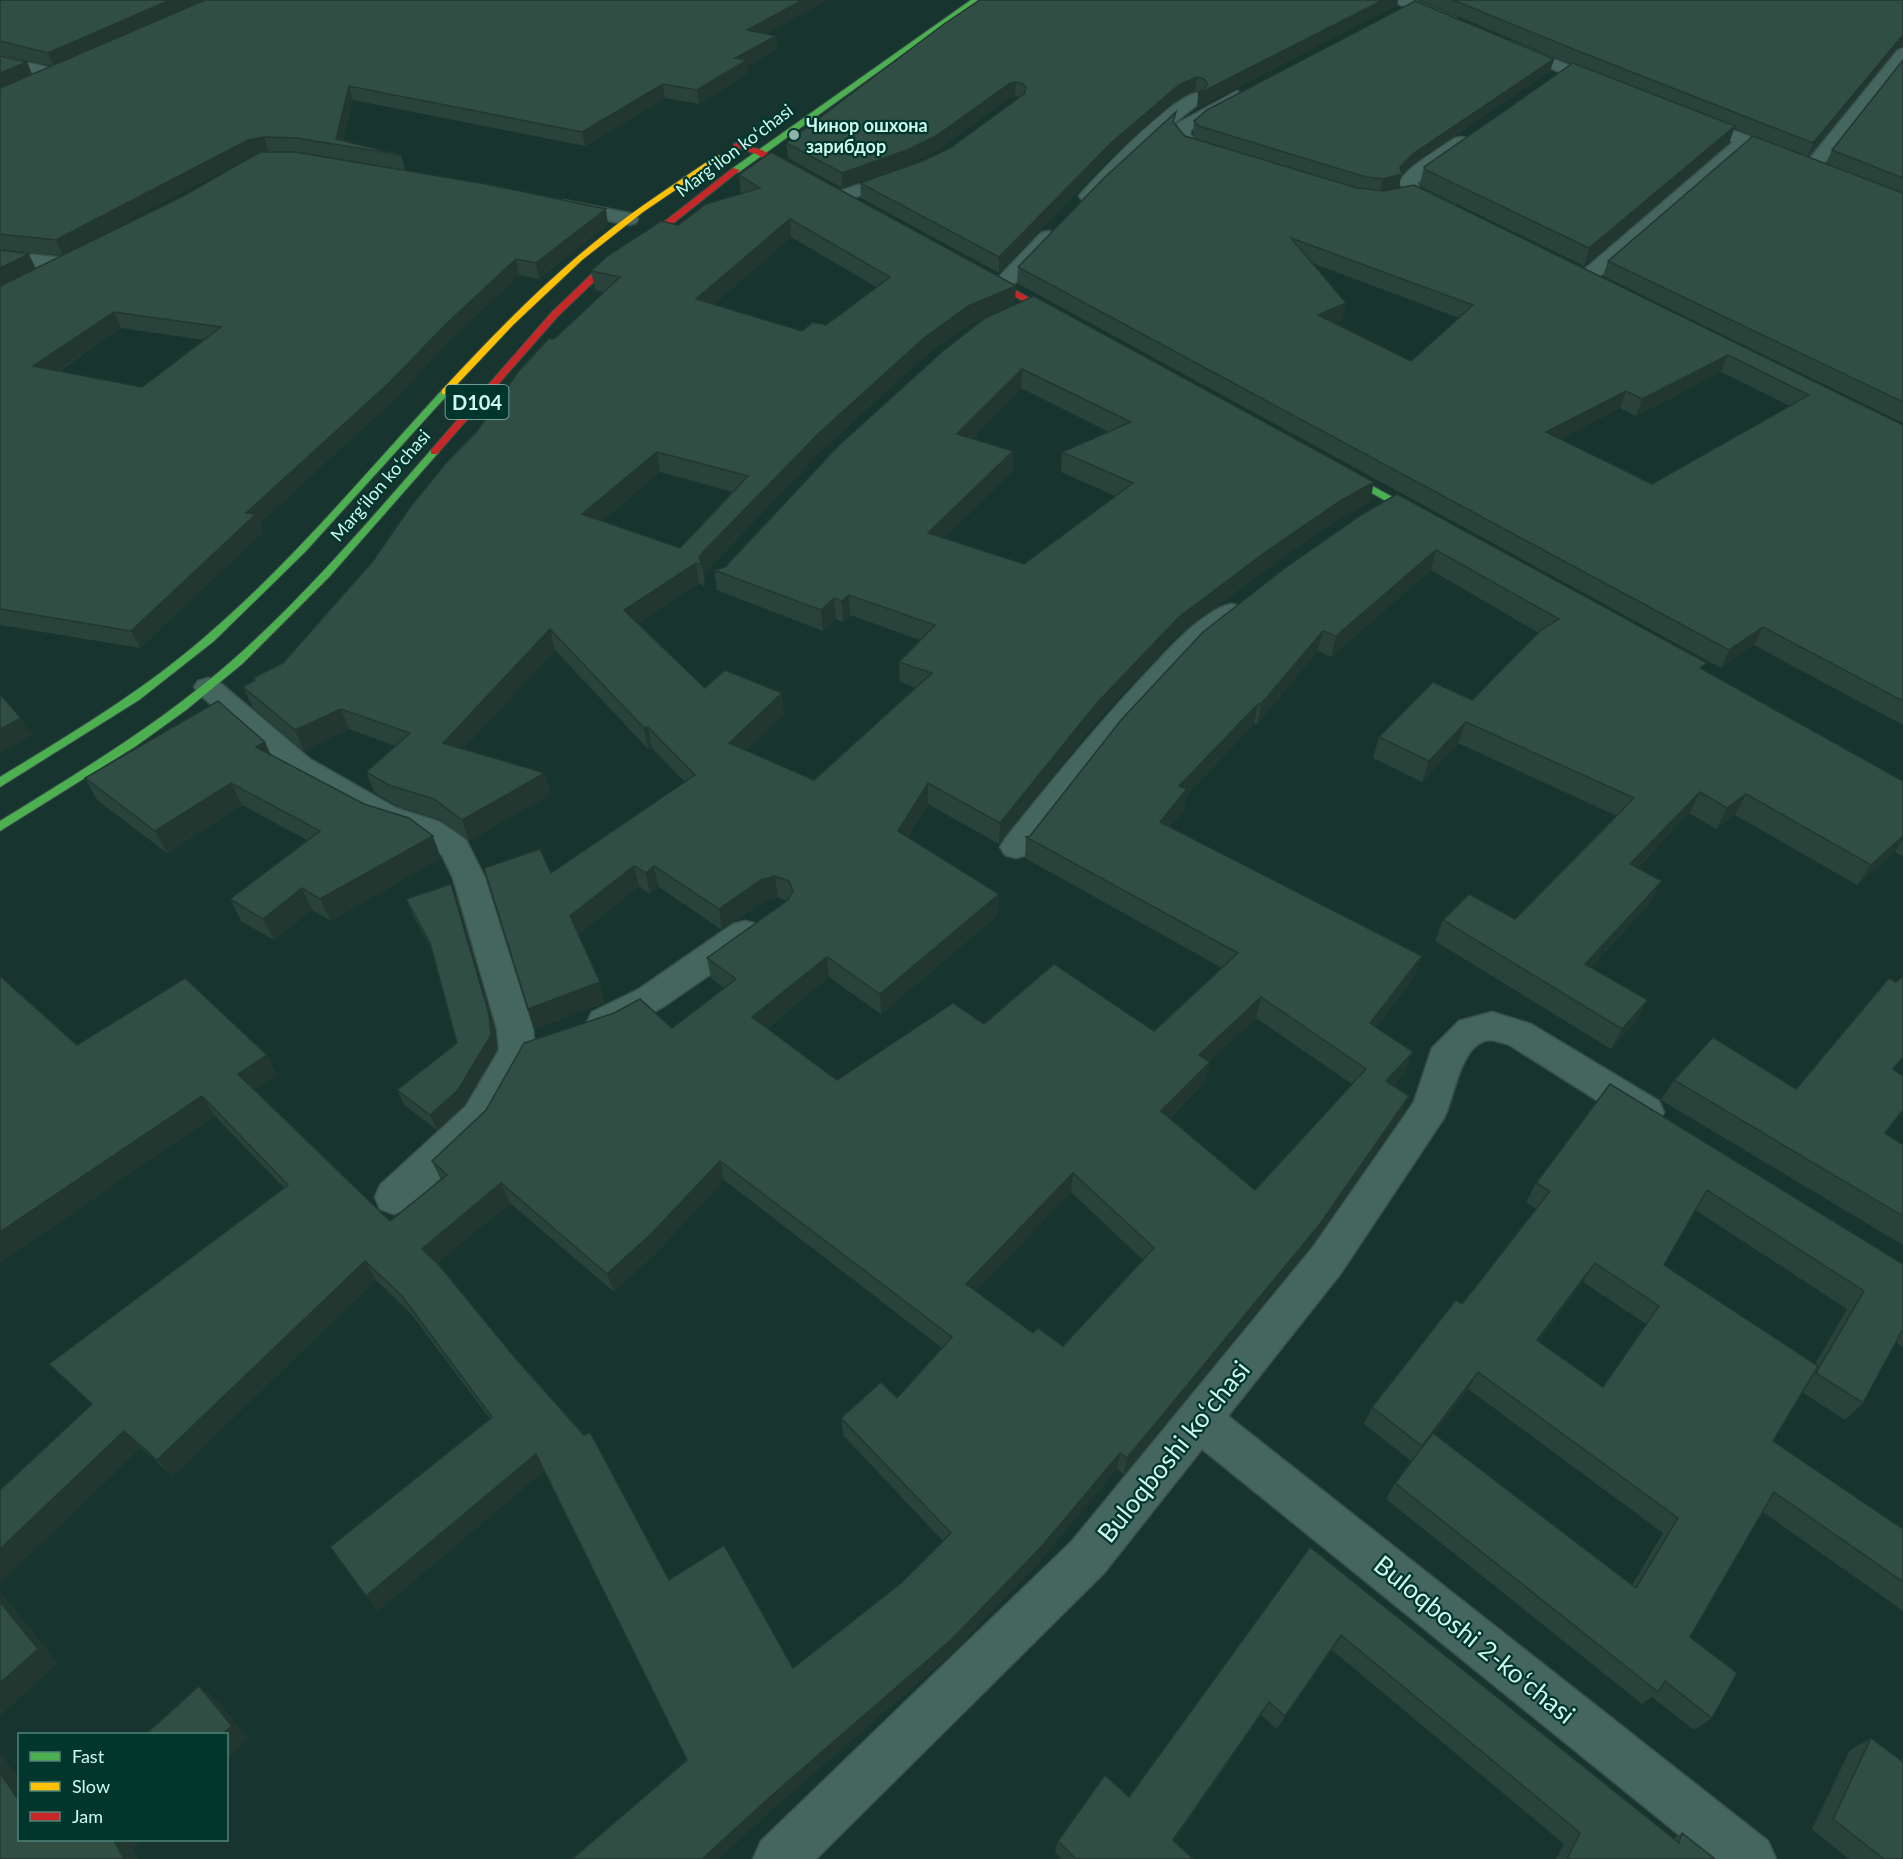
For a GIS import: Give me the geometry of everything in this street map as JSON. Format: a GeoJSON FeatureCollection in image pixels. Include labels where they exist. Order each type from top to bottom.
{"type":"FeatureCollection","features":[{"type":"Feature","properties":{"kind":"main road","name":"Margʻilon koʻchasi"},"geometry":{"type":"LineString","coordinates":[[0,827],[125,748],[208,687],[306,598],[555,314],[601,270],[658,231],[759,152],[975,0]]}},
{"type":"Feature","properties":{"kind":"main road","name":"Margʻilon koʻchasi"},"geometry":{"type":"LineString","coordinates":[[0,783],[138,697],[210,639],[290,561],[502,329],[628,219],[754,133]]}},
{"type":"Feature","properties":{"kind":"main road"},"geometry":{"type":"LineString","coordinates":[[736,146],[759,152],[801,175]]}},
{"type":"Feature","properties":{"kind":"main road"},"geometry":{"type":"LineString","coordinates":[[836,194],[860,208]]}},
{"type":"Feature","properties":{"kind":"main road"},"geometry":{"type":"LineString","coordinates":[[961,264],[1001,286],[1025,309],[1076,327]]}},
{"type":"Feature","properties":{"kind":"main road"},"geometry":{"type":"LineString","coordinates":[[1321,461],[1445,530]]}},
{"type":"Feature","properties":{"kind":"street"},"geometry":{"type":"LineString","coordinates":[[1391,15],[1406,2],[1468,29]]}},
{"type":"Feature","properties":{"kind":"street"},"geometry":{"type":"LineString","coordinates":[[1501,43],[1622,92]]}},
{"type":"Feature","properties":{"kind":"street"},"geometry":{"type":"LineString","coordinates":[[1812,167],[1903,53]]}},
{"type":"Feature","properties":{"kind":"street"},"geometry":{"type":"LineString","coordinates":[[0,61],[63,72],[28,86]]}},
{"type":"Feature","properties":{"kind":"street"},"geometry":{"type":"LineString","coordinates":[[1548,83],[1567,70]]}},
{"type":"Feature","properties":{"kind":"street"},"geometry":{"type":"LineString","coordinates":[[1140,142],[1168,151],[1232,164],[1190,145],[1181,135],[1184,127],[1198,117],[1251,89]]}},
{"type":"Feature","properties":{"kind":"street"},"geometry":{"type":"LineString","coordinates":[[1074,210],[1140,142],[1173,114],[1206,92]]}},
{"type":"Feature","properties":{"kind":"street"},"geometry":{"type":"LineString","coordinates":[[1678,114],[1833,175]]}},
{"type":"Feature","properties":{"kind":"street"},"geometry":{"type":"LineString","coordinates":[[1469,220],[1413,192],[1408,182],[1418,172],[1473,134]]}},
{"type":"Feature","properties":{"kind":"street"},"geometry":{"type":"LineString","coordinates":[[1607,288],[1577,274],[1744,141]]}},
{"type":"Feature","properties":{"kind":"street"},"geometry":{"type":"LineString","coordinates":[[836,194],[915,170]]}},
{"type":"Feature","properties":{"kind":"street"},"geometry":{"type":"LineString","coordinates":[[1391,196],[1413,192]]}},
{"type":"Feature","properties":{"kind":"street"},"geometry":{"type":"LineString","coordinates":[[548,203],[628,219]]}},
{"type":"Feature","properties":{"kind":"street"},"geometry":{"type":"LineString","coordinates":[[1001,286],[1058,227]]}},
{"type":"Feature","properties":{"kind":"street"},"geometry":{"type":"LineString","coordinates":[[37,279],[84,254]]}},
{"type":"Feature","properties":{"kind":"street"},"geometry":{"type":"LineString","coordinates":[[0,257],[65,264]]}},
{"type":"Feature","properties":{"kind":"street"},"geometry":{"type":"LineString","coordinates":[[1365,517],[1393,501]]}},
{"type":"Feature","properties":{"kind":"street"},"geometry":{"type":"LineString","coordinates":[[1016,847],[1107,732],[1188,645],[1253,595]]}},
{"type":"Feature","properties":{"kind":"street"},"geometry":{"type":"LineString","coordinates":[[208,687],[299,766],[385,816],[429,830],[455,848],[469,878],[515,1029],[546,1041]]}},
{"type":"Feature","properties":{"kind":"street"},"geometry":{"type":"LineString","coordinates":[[394,1197],[479,1117],[546,1041],[604,1022],[651,998],[767,918]]}},
{"type":"Feature","properties":{"kind":"street","name":"Buloqboshi koʻchasi"},"geometry":{"type":"LineString","coordinates":[[779,1859],[1088,1557],[1327,1260],[1431,1107],[1445,1059],[1456,1044],[1471,1031],[1492,1026],[1519,1034],[1670,1127]]}},
{"type":"Feature","properties":{"kind":"street","name":"Buloqboshi 2-koʻchasi"},"geometry":{"type":"LineString","coordinates":[[1198,1420],[1750,1859]]}},
{"type":"Feature","properties":{"kind":"building"},"geometry":{"type":"Polygon","coordinates":[[[0,0],[170,0],[48,53],[0,41],[0,0]]]}},
{"type":"Feature","properties":{"kind":"building"},"geometry":{"type":"Polygon","coordinates":[[[205,0],[803,0],[747,30],[776,36],[735,58],[747,60],[697,90],[663,84],[582,132],[349,86],[336,139],[401,155],[296,138],[264,137],[248,140],[56,240],[0,234],[0,88],[205,0]]]}},
{"type":"Feature","properties":{"kind":"building"},"geometry":{"type":"Polygon","coordinates":[[[980,0],[1383,0],[1198,94],[1208,85],[1204,79],[1197,77],[1179,85],[1111,143],[999,257],[860,183],[922,161],[950,148],[1024,94],[1026,88],[1023,84],[1016,82],[1009,84],[936,136],[907,150],[842,173],[786,143],[944,24],[980,0]]]}},
{"type":"Feature","properties":{"kind":"building"},"geometry":{"type":"Polygon","coordinates":[[[1453,0],[1903,0],[1903,35],[1813,143],[1453,0]]]}},
{"type":"Feature","properties":{"kind":"building"},"geometry":{"type":"Polygon","coordinates":[[[1415,1],[1554,59],[1414,153],[1400,167],[1402,174],[1383,179],[1366,177],[1199,126],[1194,121],[1207,110],[1415,1]]]}},
{"type":"Feature","properties":{"kind":"building"},"geometry":{"type":"Polygon","coordinates":[[[0,56],[27,62],[0,73],[0,56]]]}},
{"type":"Feature","properties":{"kind":"building"},"geometry":{"type":"Polygon","coordinates":[[[1903,60],[1903,178],[1832,150],[1903,60]]]}},
{"type":"Feature","properties":{"kind":"building"},"geometry":{"type":"Polygon","coordinates":[[[1573,63],[1735,126],[1589,248],[1426,170],[1424,167],[1573,63]]]}},
{"type":"Feature","properties":{"kind":"building"},"geometry":{"type":"Polygon","coordinates":[[[1176,112],[1173,122],[1185,136],[1357,188],[1384,191],[1414,185],[1903,425],[1903,701],[1763,627],[1729,650],[1018,267],[1104,178],[1176,112]],[[1291,238],[1346,303],[1318,315],[1411,361],[1473,305],[1291,238]],[[1728,355],[1642,399],[1626,391],[1546,432],[1652,484],[1809,395],[1728,355]]]}},
{"type":"Feature","properties":{"kind":"building"},"geometry":{"type":"Polygon","coordinates":[[[1753,136],[1903,193],[1903,402],[1608,261],[1753,136]]]}},
{"type":"Feature","properties":{"kind":"building"},"geometry":{"type":"Polygon","coordinates":[[[260,152],[295,152],[486,184],[606,209],[536,263],[516,259],[445,325],[390,382],[246,513],[256,514],[131,631],[0,609],[0,286],[183,196],[260,152]],[[114,312],[33,366],[142,387],[221,327],[114,312]]]}},
{"type":"Feature","properties":{"kind":"building"},"geometry":{"type":"Polygon","coordinates":[[[771,152],[1016,286],[968,306],[924,338],[819,433],[703,552],[699,558],[702,565],[696,563],[624,610],[705,688],[725,670],[782,693],[729,743],[814,780],[932,673],[899,662],[935,625],[849,595],[842,601],[834,598],[821,610],[714,570],[725,567],[838,446],[943,351],[985,318],[1034,296],[1374,482],[1340,501],[1264,553],[1179,617],[1097,703],[1000,823],[928,783],[898,831],[999,894],[880,994],[827,957],[752,1017],[837,1080],[953,1003],[984,1024],[1054,964],[1154,1031],[1238,953],[1026,837],[1030,836],[1121,720],[1203,632],[1285,568],[1361,515],[1397,494],[1707,663],[1700,668],[1903,781],[1903,836],[1871,865],[1746,794],[1727,808],[1700,792],[1630,864],[1662,881],[1585,964],[1648,1000],[1622,1029],[1443,920],[1469,894],[1515,919],[1634,798],[1466,722],[1429,761],[1379,737],[1433,682],[1472,700],[1541,630],[1559,619],[1436,550],[1336,636],[1323,631],[1261,704],[1258,704],[1179,786],[1187,789],[1160,822],[1422,956],[1370,1023],[1413,1052],[1386,1081],[1409,1096],[1320,1224],[1127,1458],[1120,1453],[1042,1546],[952,1639],[702,1859],[572,1859],[687,1760],[536,1454],[366,1596],[330,1547],[492,1417],[402,1296],[365,1261],[157,1460],[124,1431],[0,1549],[0,1490],[92,1404],[49,1364],[288,1185],[202,1096],[0,1232],[0,976],[77,1045],[185,978],[267,1055],[238,1074],[390,1221],[447,1175],[432,1161],[486,1110],[524,1043],[614,1013],[640,999],[672,1028],[736,979],[707,958],[788,900],[793,891],[789,881],[775,876],[761,880],[719,909],[654,866],[646,873],[634,866],[570,916],[600,982],[528,1009],[484,868],[540,849],[551,873],[695,775],[648,727],[644,728],[550,629],[443,743],[545,773],[462,820],[434,799],[389,785],[366,772],[410,733],[341,709],[295,730],[243,687],[255,680],[253,678],[283,663],[372,562],[411,506],[445,464],[477,431],[518,372],[549,338],[554,339],[620,277],[591,271],[606,257],[661,221],[678,225],[706,204],[760,188],[739,175],[771,152]],[[790,219],[696,299],[802,331],[813,322],[826,325],[890,277],[790,219]],[[1022,369],[957,434],[1013,451],[928,533],[1024,564],[1133,483],[1062,452],[1131,422],[1022,369]],[[657,452],[582,514],[680,548],[748,476],[657,452]],[[1261,997],[1199,1055],[1210,1062],[1161,1111],[1255,1190],[1366,1069],[1261,997]],[[720,1161],[652,1233],[607,1274],[501,1183],[422,1249],[439,1265],[517,1360],[584,1435],[590,1432],[669,1580],[724,1545],[793,1668],[901,1583],[951,1533],[841,1418],[881,1382],[897,1398],[952,1337],[720,1161]],[[1073,1173],[966,1284],[1033,1333],[1038,1328],[1063,1346],[1154,1248],[1073,1173]]]}},
{"type":"Feature","properties":{"kind":"building"},"geometry":{"type":"Polygon","coordinates":[[[0,250],[29,254],[0,268],[0,250]]]}},
{"type":"Feature","properties":{"kind":"building"},"geometry":{"type":"Polygon","coordinates":[[[0,694],[21,718],[0,729],[0,694]]]}},
{"type":"Feature","properties":{"kind":"building"},"geometry":{"type":"Polygon","coordinates":[[[218,701],[265,742],[256,747],[364,804],[409,818],[433,836],[320,899],[302,888],[263,919],[230,899],[320,831],[231,783],[155,831],[85,778],[218,701]]]}},
{"type":"Feature","properties":{"kind":"building"},"geometry":{"type":"Polygon","coordinates":[[[451,884],[489,1014],[491,1035],[458,1090],[430,1115],[397,1090],[457,1043],[430,943],[406,899],[451,884]]]}},
{"type":"Feature","properties":{"kind":"building"},"geometry":{"type":"Polygon","coordinates":[[[1903,976],[1903,1057],[1893,1069],[1903,1076],[1903,1110],[1885,1133],[1903,1145],[1903,1216],[1674,1080],[1713,1037],[1796,1089],[1889,978],[1896,982],[1903,976]]]}},
{"type":"Feature","properties":{"kind":"building"},"geometry":{"type":"Polygon","coordinates":[[[1610,1084],[1903,1264],[1903,1329],[1863,1403],[1816,1373],[1864,1291],[1707,1190],[1664,1265],[1818,1366],[1773,1441],[1903,1529],[1903,1582],[1774,1492],[1690,1637],[1737,1673],[1712,1718],[1665,1681],[1658,1692],[1395,1483],[1433,1433],[1636,1588],[1678,1518],[1478,1372],[1422,1446],[1372,1407],[1456,1300],[1462,1304],[1550,1191],[1536,1183],[1610,1084]],[[1595,1263],[1537,1340],[1603,1387],[1659,1306],[1595,1263]]]}},
{"type":"Feature","properties":{"kind":"building"},"geometry":{"type":"Polygon","coordinates":[[[1310,1547],[1679,1843],[1682,1833],[1715,1859],[1567,1859],[1580,1833],[1341,1635],[1285,1716],[1269,1702],[1173,1840],[1193,1859],[1076,1859],[1058,1841],[1105,1775],[1129,1797],[1310,1547]]]}},
{"type":"Feature","properties":{"kind":"building"},"geometry":{"type":"Polygon","coordinates":[[[0,1602],[38,1649],[0,1683],[0,1602]]]}},
{"type":"Feature","properties":{"kind":"building"},"geometry":{"type":"Polygon","coordinates":[[[199,1686],[232,1726],[223,1733],[147,1733],[199,1686]]]}},
{"type":"Feature","properties":{"kind":"building"},"geometry":{"type":"Polygon","coordinates":[[[1871,1738],[1903,1762],[1903,1859],[1884,1859],[1833,1819],[1871,1738]]]}},
{"type":"Feature","properties":{"kind":"building"},"geometry":{"type":"Polygon","coordinates":[[[0,1773],[18,1799],[18,1841],[114,1841],[124,1859],[0,1859],[0,1773]]]}},
{"type":"Feature","properties":{"kind":"traffic: fast"},"geometry":{"type":"LineString","coordinates":[[736,170],[975,0]]}},
{"type":"Feature","properties":{"kind":"traffic: fast"},"geometry":{"type":"LineString","coordinates":[[0,783],[134,697],[210,639],[301,550],[445,392]]}},
{"type":"Feature","properties":{"kind":"traffic: fast"},"geometry":{"type":"LineString","coordinates":[[0,827],[105,760],[207,688],[269,634],[298,605],[434,452]]}},
{"type":"Feature","properties":{"kind":"traffic: fast"},"geometry":{"type":"LineString","coordinates":[[1332,467],[1429,521]]}},
{"type":"Feature","properties":{"kind":"traffic: slow"},"geometry":{"type":"LineString","coordinates":[[445,392],[510,323],[604,238],[720,157]]}},
{"type":"Feature","properties":{"kind":"traffic: jam"},"geometry":{"type":"LineString","coordinates":[[736,145],[759,152],[790,169]]}},
{"type":"Feature","properties":{"kind":"traffic: jam"},"geometry":{"type":"LineString","coordinates":[[434,452],[555,314],[601,270],[658,231],[736,170]]}},
{"type":"Feature","properties":{"kind":"traffic: jam"},"geometry":{"type":"LineString","coordinates":[[977,272],[1066,321]]}},
{"type":"Feature","properties":{"kind":"place","name":"Чинор ошхона зарибдор"},"geometry":{"type":"Point","coordinates":[794,135]}}]}
